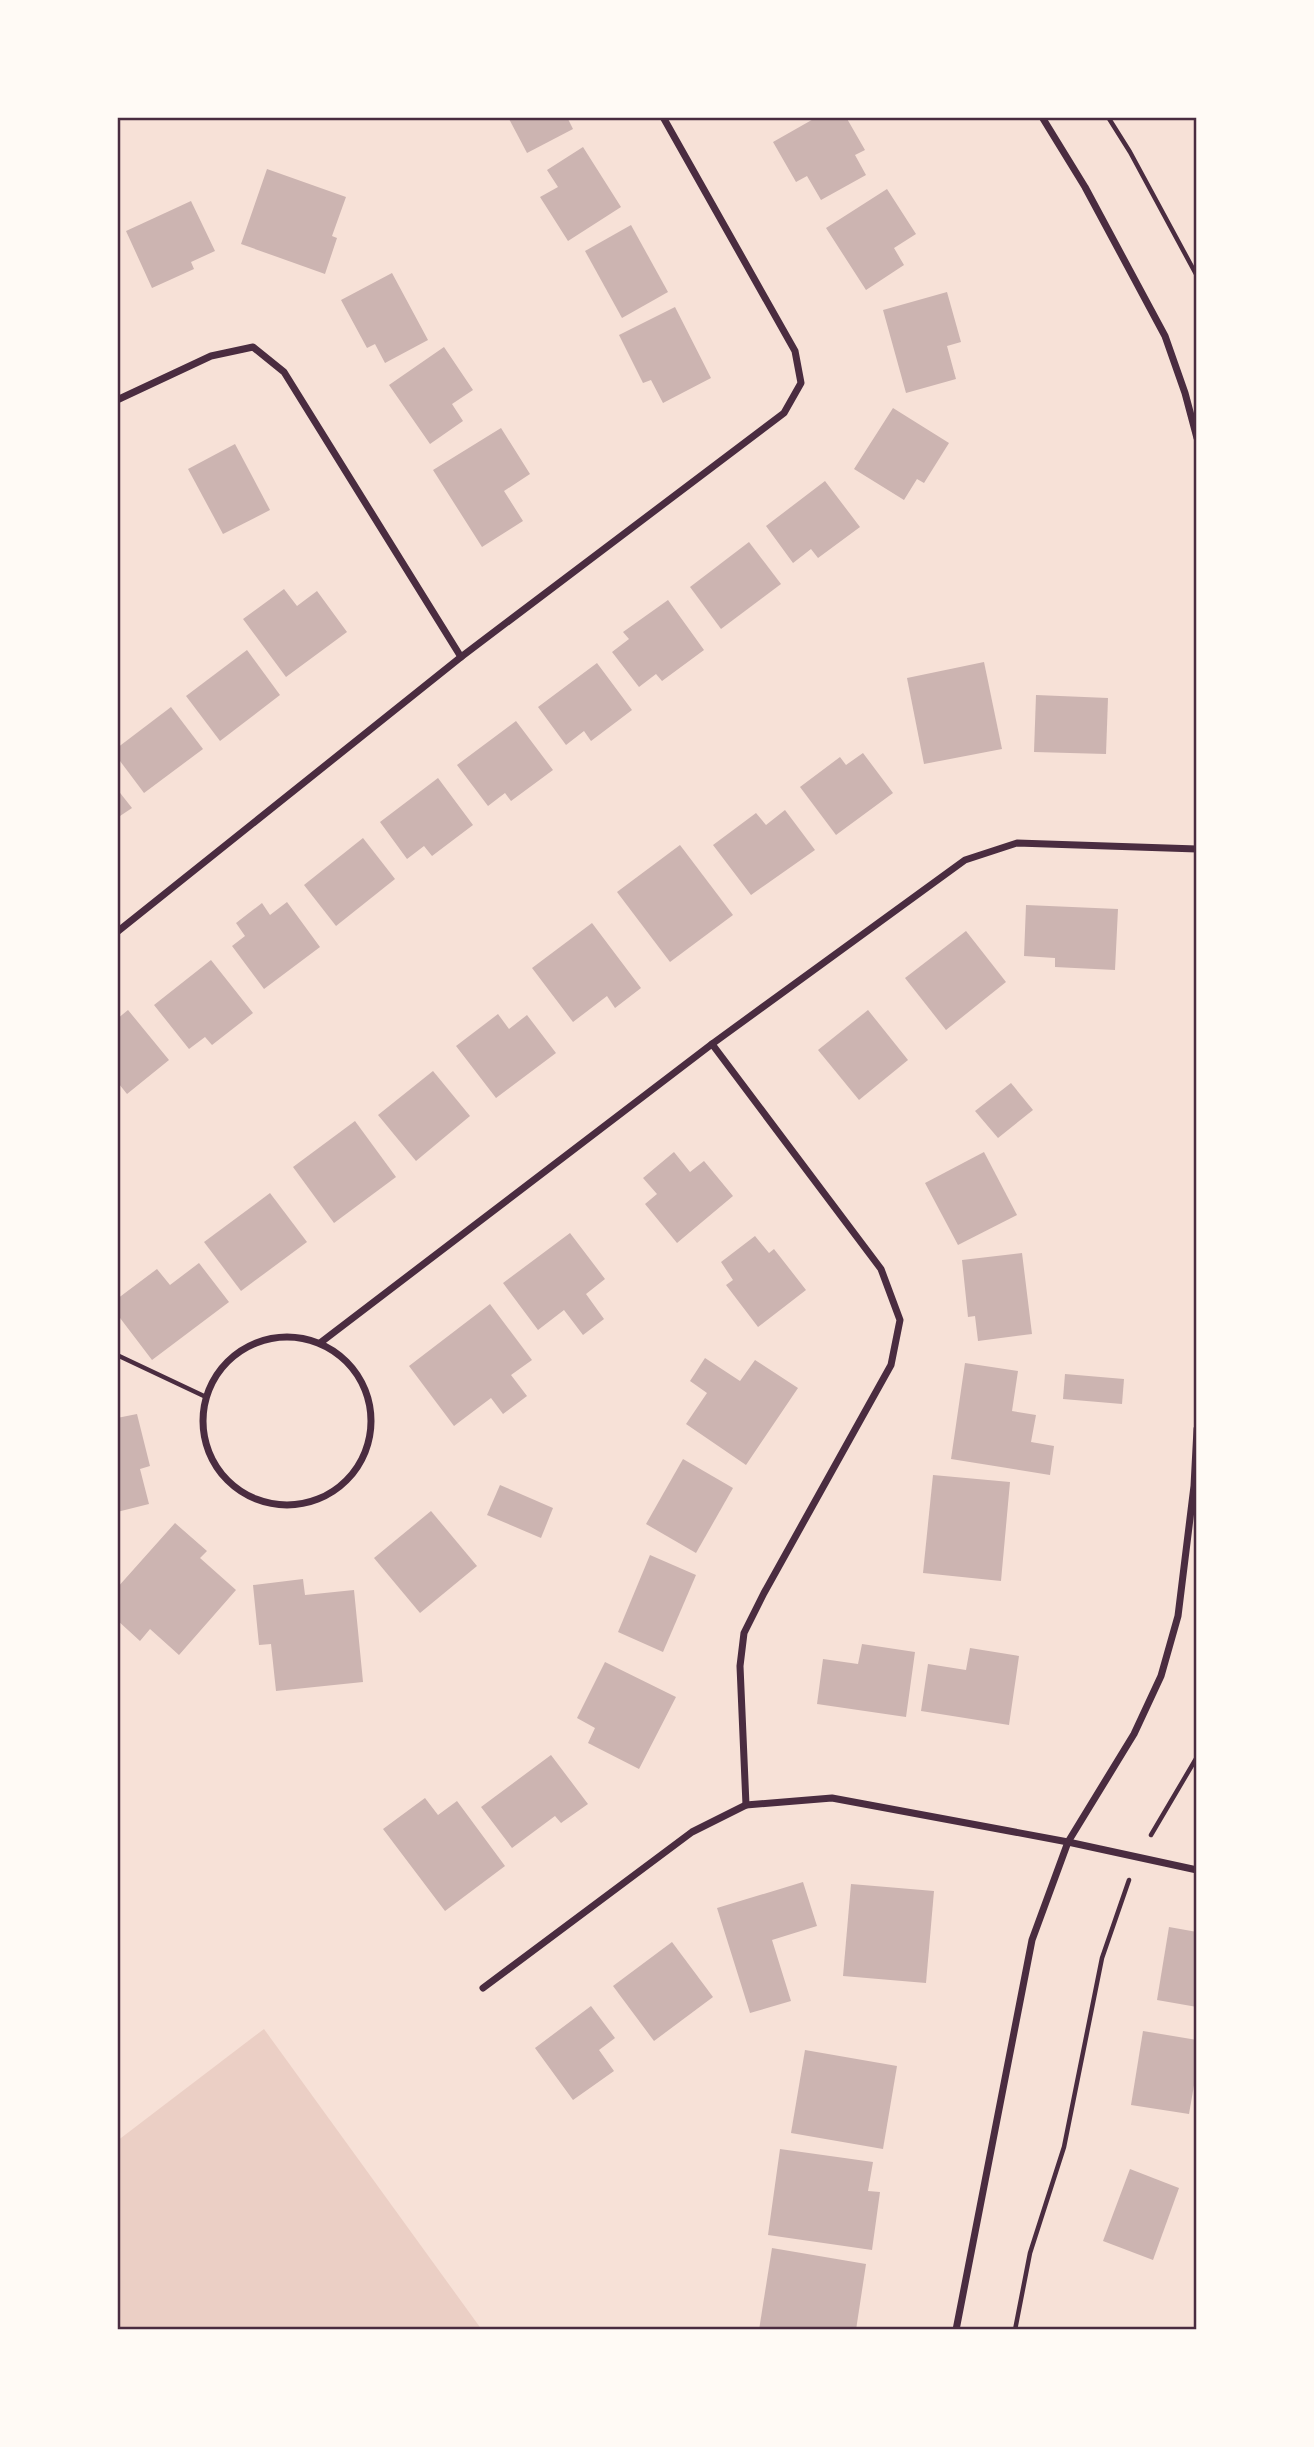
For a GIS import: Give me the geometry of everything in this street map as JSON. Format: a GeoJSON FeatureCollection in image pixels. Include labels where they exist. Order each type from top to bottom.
{"type":"FeatureCollection","features":[{"type":"Feature","properties":{"kind":"street"},"geometry":{"type":"LineString","coordinates":[[117,932],[461,657],[784,413],[801,383],[795,351],[663,117]]}},
{"type":"Feature","properties":{"kind":"street"},"geometry":{"type":"LineString","coordinates":[[1042,117],[1085,187],[1165,336],[1197,438]]}},
{"type":"Feature","properties":{"kind":"street"},"geometry":{"type":"LineString","coordinates":[[117,400],[211,356],[253,347],[284,372],[461,657]]}},
{"type":"Feature","properties":{"kind":"street"},"geometry":{"type":"LineString","coordinates":[[320,1343],[712,1044],[965,860],[1017,844],[1197,849]]}},
{"type":"Feature","properties":{"kind":"street"},"geometry":{"type":"LineString","coordinates":[[712,1044],[881,1269],[900,1320],[891,1365],[744,1633],[740,1667],[747,1805]]}},
{"type":"Feature","properties":{"kind":"street"},"geometry":{"type":"LineString","coordinates":[[292,1336],[320,1343],[343,1357],[361,1378],[370,1404],[371,1418],[371,1432],[364,1458],[348,1480],[326,1496],[300,1504],[272,1504],[247,1495],[224,1477],[209,1453],[203,1425],[206,1396],[219,1371],[239,1351],[264,1339],[292,1336]]}},
{"type":"Feature","properties":{"kind":"street"},"geometry":{"type":"LineString","coordinates":[[956,2330],[1031,1940],[1068,1842],[1134,1734],[1161,1676],[1178,1616],[1194,1486],[1197,1429]]}},
{"type":"Feature","properties":{"kind":"street"},"geometry":{"type":"LineString","coordinates":[[483,1988],[692,1832],[747,1805],[832,1798],[1068,1842],[1197,1870]]}},
{"type":"Feature","properties":{"kind":"path"},"geometry":{"type":"LineString","coordinates":[[1108,117],[1130,152],[1197,276]]}},
{"type":"Feature","properties":{"kind":"path"},"geometry":{"type":"LineString","coordinates":[[117,1355],[206,1396]]}},
{"type":"Feature","properties":{"kind":"path"},"geometry":{"type":"LineString","coordinates":[[1015,2330],[1030,2253],[1064,2147],[1102,1958],[1138,1857],[1197,1757]]}},
{"type":"Feature","properties":{"kind":"shaded area"},"geometry":{"type":"Polygon","coordinates":[[[264,2029],[482,2330],[117,2330],[117,2141],[264,2029]]]}},
{"type":"Feature","properties":{"kind":"building"},"geometry":{"type":"Polygon","coordinates":[[[508,117],[567,117],[573,129],[527,153],[508,117]]]}},
{"type":"Feature","properties":{"kind":"building"},"geometry":{"type":"Polygon","coordinates":[[[817,117],[846,117],[865,150],[855,155],[866,175],[821,200],[807,176],[796,182],[773,142],[817,117]]]}},
{"type":"Feature","properties":{"kind":"building"},"geometry":{"type":"Polygon","coordinates":[[[583,147],[621,207],[568,241],[540,197],[558,187],[547,170],[583,147]]]}},
{"type":"Feature","properties":{"kind":"building"},"geometry":{"type":"Polygon","coordinates":[[[267,169],[346,197],[332,236],[337,238],[325,274],[241,244],[267,169]]]}},
{"type":"Feature","properties":{"kind":"building"},"geometry":{"type":"Polygon","coordinates":[[[887,189],[916,234],[894,248],[904,265],[866,290],[826,228],[887,189]]]}},
{"type":"Feature","properties":{"kind":"building"},"geometry":{"type":"Polygon","coordinates":[[[191,201],[215,251],[191,262],[194,269],[152,288],[126,231],[191,201]]]}},
{"type":"Feature","properties":{"kind":"building"},"geometry":{"type":"Polygon","coordinates":[[[631,225],[668,292],[622,318],[585,251],[631,225]]]}},
{"type":"Feature","properties":{"kind":"building"},"geometry":{"type":"Polygon","coordinates":[[[392,273],[428,340],[385,363],[375,344],[367,348],[341,300],[392,273]]]}},
{"type":"Feature","properties":{"kind":"building"},"geometry":{"type":"Polygon","coordinates":[[[947,292],[961,342],[947,346],[956,379],[906,393],[883,310],[947,292]]]}},
{"type":"Feature","properties":{"kind":"building"},"geometry":{"type":"Polygon","coordinates":[[[675,307],[711,378],[663,403],[651,380],[643,383],[619,335],[675,307]]]}},
{"type":"Feature","properties":{"kind":"building"},"geometry":{"type":"Polygon","coordinates":[[[444,347],[473,390],[452,404],[463,421],[430,444],[389,385],[444,347]]]}},
{"type":"Feature","properties":{"kind":"building"},"geometry":{"type":"Polygon","coordinates":[[[893,408],[949,443],[924,483],[917,479],[904,500],[854,469],[893,408]]]}},
{"type":"Feature","properties":{"kind":"building"},"geometry":{"type":"Polygon","coordinates":[[[501,428],[530,474],[504,491],[523,521],[482,547],[433,470],[501,428]]]}},
{"type":"Feature","properties":{"kind":"building"},"geometry":{"type":"Polygon","coordinates":[[[235,444],[270,510],[223,534],[188,469],[235,444]]]}},
{"type":"Feature","properties":{"kind":"building"},"geometry":{"type":"Polygon","coordinates":[[[825,481],[860,527],[818,558],[811,549],[793,563],[766,526],[825,481]]]}},
{"type":"Feature","properties":{"kind":"building"},"geometry":{"type":"Polygon","coordinates":[[[749,542],[781,584],[721,629],[690,587],[749,542]]]}},
{"type":"Feature","properties":{"kind":"building"},"geometry":{"type":"Polygon","coordinates":[[[284,589],[297,606],[317,591],[347,632],[286,677],[243,619],[284,589]]]}},
{"type":"Feature","properties":{"kind":"building"},"geometry":{"type":"Polygon","coordinates":[[[668,600],[704,650],[662,681],[656,674],[639,687],[612,652],[629,639],[623,632],[668,600]]]}},
{"type":"Feature","properties":{"kind":"building"},"geometry":{"type":"Polygon","coordinates":[[[247,650],[280,695],[220,741],[186,696],[247,650]]]}},
{"type":"Feature","properties":{"kind":"building"},"geometry":{"type":"Polygon","coordinates":[[[984,662],[1002,749],[924,764],[907,678],[984,662]]]}},
{"type":"Feature","properties":{"kind":"building"},"geometry":{"type":"Polygon","coordinates":[[[597,663],[632,710],[591,741],[584,731],[566,745],[538,707],[597,663]]]}},
{"type":"Feature","properties":{"kind":"building"},"geometry":{"type":"Polygon","coordinates":[[[1036,695],[1108,698],[1106,754],[1034,752],[1036,695]]]}},
{"type":"Feature","properties":{"kind":"building"},"geometry":{"type":"Polygon","coordinates":[[[171,707],[203,749],[144,793],[117,757],[117,748],[171,707]]]}},
{"type":"Feature","properties":{"kind":"building"},"geometry":{"type":"Polygon","coordinates":[[[516,721],[553,770],[511,801],[505,793],[488,806],[457,765],[516,721]]]}},
{"type":"Feature","properties":{"kind":"building"},"geometry":{"type":"Polygon","coordinates":[[[863,753],[893,793],[836,835],[800,787],[840,757],[846,765],[863,753]]]}},
{"type":"Feature","properties":{"kind":"building"},"geometry":{"type":"Polygon","coordinates":[[[438,778],[473,825],[432,856],[424,846],[407,859],[380,822],[438,778]]]}},
{"type":"Feature","properties":{"kind":"building"},"geometry":{"type":"Polygon","coordinates":[[[117,789],[132,808],[117,818],[117,789]]]}},
{"type":"Feature","properties":{"kind":"building"},"geometry":{"type":"Polygon","coordinates":[[[785,810],[815,850],[751,895],[713,845],[756,813],[766,825],[785,810]]]}},
{"type":"Feature","properties":{"kind":"building"},"geometry":{"type":"Polygon","coordinates":[[[363,838],[395,879],[336,926],[304,885],[363,838]]]}},
{"type":"Feature","properties":{"kind":"building"},"geometry":{"type":"Polygon","coordinates":[[[680,845],[733,915],[670,962],[617,892],[680,845]]]}},
{"type":"Feature","properties":{"kind":"building"},"geometry":{"type":"Polygon","coordinates":[[[287,902],[320,947],[264,989],[232,946],[245,936],[236,923],[262,903],[270,915],[287,902]]]}},
{"type":"Feature","properties":{"kind":"building"},"geometry":{"type":"Polygon","coordinates":[[[1026,905],[1118,909],[1115,970],[1055,967],[1055,958],[1024,956],[1026,905]]]}},
{"type":"Feature","properties":{"kind":"building"},"geometry":{"type":"Polygon","coordinates":[[[592,923],[641,988],[615,1008],[607,996],[573,1022],[532,968],[592,923]]]}},
{"type":"Feature","properties":{"kind":"building"},"geometry":{"type":"Polygon","coordinates":[[[966,931],[1006,982],[946,1030],[905,978],[966,931]]]}},
{"type":"Feature","properties":{"kind":"building"},"geometry":{"type":"Polygon","coordinates":[[[211,960],[253,1013],[212,1045],[205,1037],[189,1049],[154,1005],[211,960]]]}},
{"type":"Feature","properties":{"kind":"building"},"geometry":{"type":"Polygon","coordinates":[[[128,1010],[169,1060],[127,1094],[119,1084],[117,1086],[117,1019],[128,1010]]]}},
{"type":"Feature","properties":{"kind":"building"},"geometry":{"type":"Polygon","coordinates":[[[868,1010],[908,1060],[859,1100],[818,1050],[868,1010]]]}},
{"type":"Feature","properties":{"kind":"building"},"geometry":{"type":"Polygon","coordinates":[[[498,1014],[509,1029],[527,1015],[556,1053],[496,1098],[456,1046],[498,1014]]]}},
{"type":"Feature","properties":{"kind":"building"},"geometry":{"type":"Polygon","coordinates":[[[433,1071],[470,1116],[416,1161],[378,1115],[433,1071]]]}},
{"type":"Feature","properties":{"kind":"building"},"geometry":{"type":"Polygon","coordinates":[[[1011,1083],[1033,1110],[998,1138],[975,1111],[1011,1083]]]}},
{"type":"Feature","properties":{"kind":"building"},"geometry":{"type":"Polygon","coordinates":[[[355,1121],[396,1177],[334,1223],[293,1167],[355,1121]]]}},
{"type":"Feature","properties":{"kind":"building"},"geometry":{"type":"Polygon","coordinates":[[[674,1152],[690,1172],[704,1161],[733,1196],[677,1243],[645,1204],[657,1194],[643,1178],[674,1152]]]}},
{"type":"Feature","properties":{"kind":"building"},"geometry":{"type":"Polygon","coordinates":[[[984,1152],[1017,1215],[958,1245],[925,1183],[984,1152]]]}},
{"type":"Feature","properties":{"kind":"building"},"geometry":{"type":"Polygon","coordinates":[[[270,1193],[307,1242],[241,1291],[204,1242],[270,1193]]]}},
{"type":"Feature","properties":{"kind":"building"},"geometry":{"type":"Polygon","coordinates":[[[570,1233],[605,1279],[586,1294],[604,1319],[583,1335],[564,1310],[538,1330],[503,1283],[570,1233]]]}},
{"type":"Feature","properties":{"kind":"building"},"geometry":{"type":"Polygon","coordinates":[[[755,1236],[769,1253],[774,1249],[806,1290],[758,1327],[726,1285],[733,1280],[721,1262],[755,1236]]]}},
{"type":"Feature","properties":{"kind":"building"},"geometry":{"type":"Polygon","coordinates":[[[1022,1253],[1032,1334],[978,1341],[975,1316],[968,1317],[962,1260],[1022,1253]]]}},
{"type":"Feature","properties":{"kind":"building"},"geometry":{"type":"Polygon","coordinates":[[[199,1263],[229,1302],[152,1360],[117,1314],[117,1299],[157,1269],[170,1285],[199,1263]]]}},
{"type":"Feature","properties":{"kind":"building"},"geometry":{"type":"Polygon","coordinates":[[[490,1304],[532,1360],[511,1375],[527,1396],[503,1414],[491,1398],[454,1426],[409,1366],[490,1304]]]}},
{"type":"Feature","properties":{"kind":"building"},"geometry":{"type":"Polygon","coordinates":[[[705,1358],[740,1381],[755,1360],[798,1388],[746,1465],[686,1424],[707,1393],[690,1381],[705,1358]]]}},
{"type":"Feature","properties":{"kind":"building"},"geometry":{"type":"Polygon","coordinates":[[[965,1363],[1018,1371],[1012,1411],[1036,1415],[1031,1442],[1054,1446],[1050,1475],[951,1459],[965,1363]]]}},
{"type":"Feature","properties":{"kind":"building"},"geometry":{"type":"Polygon","coordinates":[[[1065,1374],[1124,1379],[1122,1404],[1063,1399],[1065,1374]]]}},
{"type":"Feature","properties":{"kind":"building"},"geometry":{"type":"Polygon","coordinates":[[[137,1414],[150,1466],[140,1469],[149,1504],[117,1512],[117,1418],[137,1414]]]}},
{"type":"Feature","properties":{"kind":"building"},"geometry":{"type":"Polygon","coordinates":[[[683,1459],[733,1488],[696,1553],[646,1524],[683,1459]]]}},
{"type":"Feature","properties":{"kind":"building"},"geometry":{"type":"Polygon","coordinates":[[[933,1475],[1010,1482],[1001,1581],[923,1573],[933,1475]]]}},
{"type":"Feature","properties":{"kind":"building"},"geometry":{"type":"Polygon","coordinates":[[[500,1485],[553,1508],[541,1538],[487,1515],[500,1485]]]}},
{"type":"Feature","properties":{"kind":"building"},"geometry":{"type":"Polygon","coordinates":[[[431,1511],[477,1566],[420,1613],[374,1558],[431,1511]]]}},
{"type":"Feature","properties":{"kind":"building"},"geometry":{"type":"Polygon","coordinates":[[[175,1523],[207,1551],[200,1558],[236,1590],[179,1655],[150,1629],[140,1641],[117,1620],[117,1588],[175,1523]]]}},
{"type":"Feature","properties":{"kind":"building"},"geometry":{"type":"Polygon","coordinates":[[[650,1555],[696,1575],[663,1652],[618,1632],[650,1555]]]}},
{"type":"Feature","properties":{"kind":"building"},"geometry":{"type":"Polygon","coordinates":[[[303,1579],[305,1595],[354,1590],[363,1682],[276,1691],[271,1644],[259,1645],[253,1585],[303,1579]]]}},
{"type":"Feature","properties":{"kind":"building"},"geometry":{"type":"Polygon","coordinates":[[[862,1644],[915,1652],[906,1717],[817,1704],[823,1659],[858,1664],[862,1644]]]}},
{"type":"Feature","properties":{"kind":"building"},"geometry":{"type":"Polygon","coordinates":[[[970,1648],[1019,1656],[1009,1725],[921,1711],[928,1664],[966,1670],[970,1648]]]}},
{"type":"Feature","properties":{"kind":"building"},"geometry":{"type":"Polygon","coordinates":[[[605,1662],[676,1697],[639,1769],[588,1743],[595,1728],[577,1718],[605,1662]]]}},
{"type":"Feature","properties":{"kind":"building"},"geometry":{"type":"Polygon","coordinates":[[[551,1755],[588,1804],[561,1823],[555,1816],[512,1848],[481,1807],[551,1755]]]}},
{"type":"Feature","properties":{"kind":"building"},"geometry":{"type":"Polygon","coordinates":[[[425,1798],[438,1815],[457,1801],[505,1866],[445,1911],[383,1829],[425,1798]]]}},
{"type":"Feature","properties":{"kind":"building"},"geometry":{"type":"Polygon","coordinates":[[[803,1882],[817,1926],[772,1940],[791,2001],[750,2013],[717,1908],[803,1882]]]}},
{"type":"Feature","properties":{"kind":"building"},"geometry":{"type":"Polygon","coordinates":[[[851,1884],[934,1891],[926,1983],[843,1976],[851,1884]]]}},
{"type":"Feature","properties":{"kind":"building"},"geometry":{"type":"Polygon","coordinates":[[[1169,1927],[1197,1932],[1197,2007],[1157,2000],[1169,1927]]]}},
{"type":"Feature","properties":{"kind":"building"},"geometry":{"type":"Polygon","coordinates":[[[672,1942],[713,1997],[654,2041],[613,1986],[672,1942]]]}},
{"type":"Feature","properties":{"kind":"building"},"geometry":{"type":"Polygon","coordinates":[[[591,2006],[615,2038],[599,2050],[614,2071],[573,2100],[535,2048],[591,2006]]]}},
{"type":"Feature","properties":{"kind":"building"},"geometry":{"type":"Polygon","coordinates":[[[1143,2031],[1197,2040],[1197,2068],[1189,2114],[1131,2105],[1143,2031]]]}},
{"type":"Feature","properties":{"kind":"building"},"geometry":{"type":"Polygon","coordinates":[[[805,2050],[897,2066],[883,2149],[791,2133],[805,2050]]]}},
{"type":"Feature","properties":{"kind":"building"},"geometry":{"type":"Polygon","coordinates":[[[780,2149],[873,2162],[868,2191],[880,2192],[872,2250],[768,2235],[780,2149]]]}},
{"type":"Feature","properties":{"kind":"building"},"geometry":{"type":"Polygon","coordinates":[[[1130,2169],[1179,2188],[1153,2260],[1103,2241],[1130,2169]]]}},
{"type":"Feature","properties":{"kind":"building"},"geometry":{"type":"Polygon","coordinates":[[[772,2248],[866,2264],[856,2330],[759,2330],[772,2248]]]}}]}
